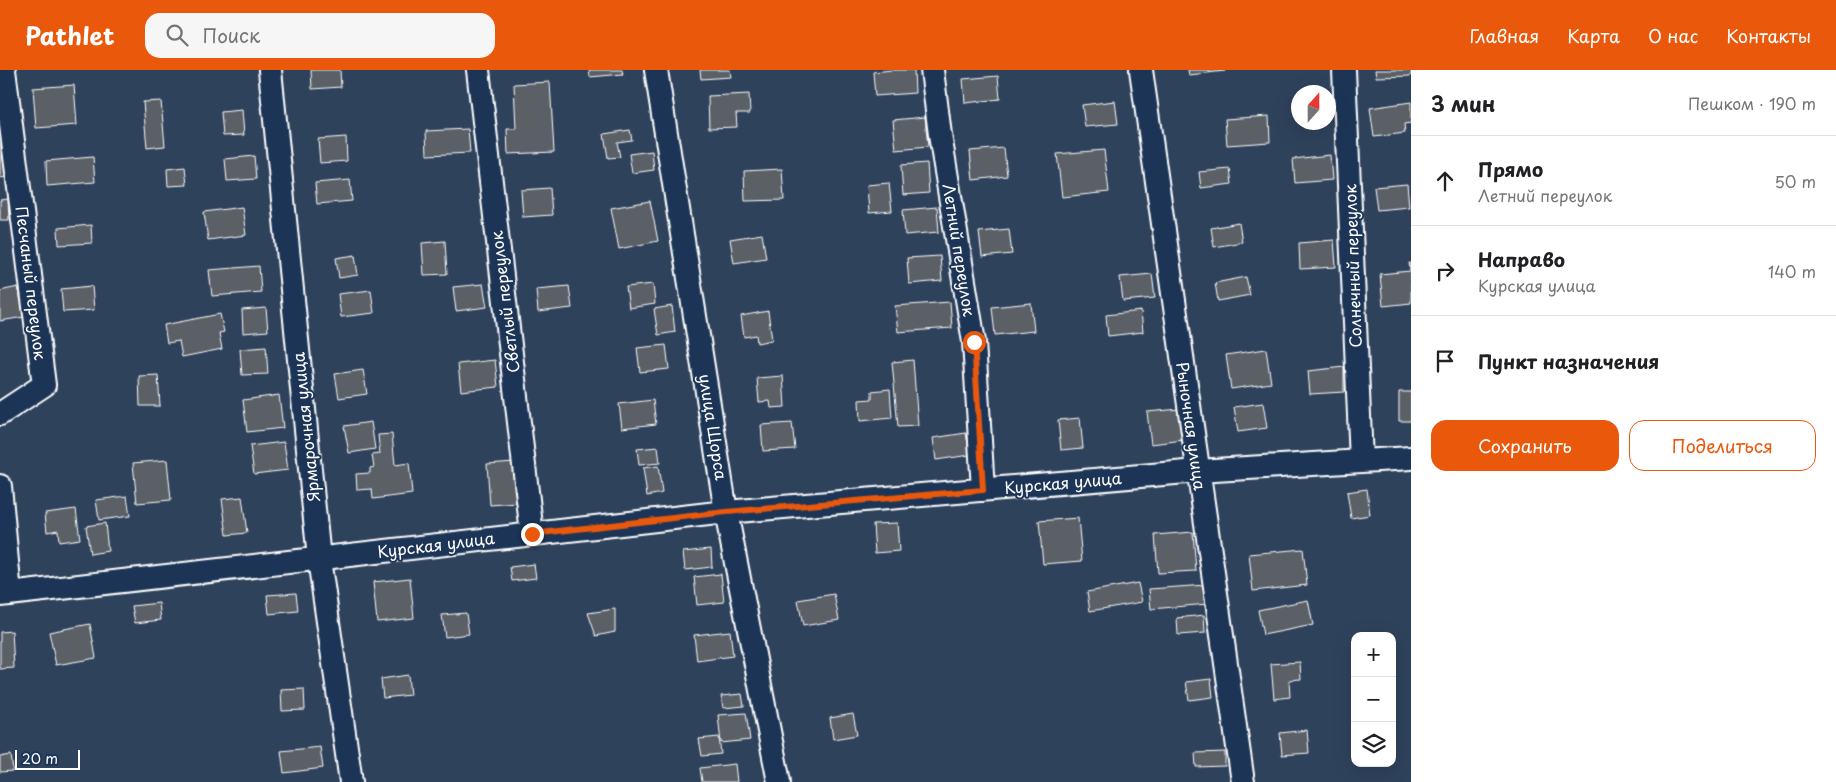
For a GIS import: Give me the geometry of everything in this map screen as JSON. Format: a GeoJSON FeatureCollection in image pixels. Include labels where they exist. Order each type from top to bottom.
{"type":"FeatureCollection","features":[{"type":"Feature","properties":{"kind":"street","name":"Песчаный переулок"},"geometry":{"type":"LineString","coordinates":[[0,414],[44,385],[4,70]]}},
{"type":"Feature","properties":{"kind":"street","name":"Ярмарочная улица"},"geometry":{"type":"LineString","coordinates":[[270,70],[319,559],[351,782]]}},
{"type":"Feature","properties":{"kind":"street","name":"Светлый переулок"},"geometry":{"type":"LineString","coordinates":[[478,70],[532,534]]}},
{"type":"Feature","properties":{"kind":"street","name":"улица Щорса"},"geometry":{"type":"LineString","coordinates":[[656,70],[726,512],[779,782]]}},
{"type":"Feature","properties":{"kind":"street","name":"Летний переулок"},"geometry":{"type":"LineString","coordinates":[[932,70],[942,145],[974,342],[983,490]]}},
{"type":"Feature","properties":{"kind":"street","name":"Рыночная улица"},"geometry":{"type":"LineString","coordinates":[[1141,70],[1243,782]]}},
{"type":"Feature","properties":{"kind":"street","name":"Солнечный переулок"},"geometry":{"type":"LineString","coordinates":[[1344,70],[1361,461]]}},
{"type":"Feature","properties":{"kind":"street","name":"Курская улица"},"geometry":{"type":"LineString","coordinates":[[5,595],[726,512],[1198,471],[1411,458]]}},
{"type":"Feature","properties":{"kind":"street"},"geometry":{"type":"LineString","coordinates":[[0,486],[5,595]]}},
{"type":"Feature","properties":{"kind":"building"},"geometry":{"type":"Polygon","coordinates":[[[311,70],[340,70],[341,87],[312,89],[311,70]]]}},
{"type":"Feature","properties":{"kind":"building"},"geometry":{"type":"Polygon","coordinates":[[[589,70],[622,70],[623,74],[590,77],[589,70]]]}},
{"type":"Feature","properties":{"kind":"building"},"geometry":{"type":"Polygon","coordinates":[[[700,70],[730,70],[731,77],[701,79],[700,70]]]}},
{"type":"Feature","properties":{"kind":"building"},"geometry":{"type":"Polygon","coordinates":[[[914,70],[915,93],[875,96],[873,72],[914,70]]]}},
{"type":"Feature","properties":{"kind":"building"},"geometry":{"type":"Polygon","coordinates":[[[1188,70],[1225,70],[1225,71],[1189,75],[1188,70]]]}},
{"type":"Feature","properties":{"kind":"building"},"geometry":{"type":"Polygon","coordinates":[[[1375,70],[1411,70],[1411,76],[1376,77],[1375,70]]]}},
{"type":"Feature","properties":{"kind":"building"},"geometry":{"type":"Polygon","coordinates":[[[998,76],[1000,99],[965,103],[963,79],[998,76]]]}},
{"type":"Feature","properties":{"kind":"building"},"geometry":{"type":"Polygon","coordinates":[[[550,82],[554,152],[508,154],[507,129],[516,129],[514,84],[550,82]]]}},
{"type":"Feature","properties":{"kind":"building"},"geometry":{"type":"Polygon","coordinates":[[[74,85],[77,125],[36,128],[33,88],[74,85]]]}},
{"type":"Feature","properties":{"kind":"building"},"geometry":{"type":"Polygon","coordinates":[[[749,94],[750,113],[736,113],[737,127],[709,128],[708,96],[749,94]]]}},
{"type":"Feature","properties":{"kind":"building"},"geometry":{"type":"Polygon","coordinates":[[[161,101],[165,146],[147,148],[143,102],[161,101]]]}},
{"type":"Feature","properties":{"kind":"building"},"geometry":{"type":"Polygon","coordinates":[[[1115,101],[1118,124],[1085,127],[1082,105],[1115,101]]]}},
{"type":"Feature","properties":{"kind":"building"},"geometry":{"type":"Polygon","coordinates":[[[1411,102],[1411,123],[1404,124],[1405,133],[1374,137],[1370,108],[1411,102]]]}},
{"type":"Feature","properties":{"kind":"building"},"geometry":{"type":"Polygon","coordinates":[[[242,110],[244,135],[223,136],[221,112],[242,110]]]}},
{"type":"Feature","properties":{"kind":"building"},"geometry":{"type":"Polygon","coordinates":[[[1269,116],[1270,142],[1227,145],[1225,119],[1269,116]]]}},
{"type":"Feature","properties":{"kind":"building"},"geometry":{"type":"Polygon","coordinates":[[[925,117],[928,147],[896,150],[893,120],[925,117]]]}},
{"type":"Feature","properties":{"kind":"building"},"geometry":{"type":"Polygon","coordinates":[[[468,129],[470,153],[427,155],[426,131],[468,129]]]}},
{"type":"Feature","properties":{"kind":"building"},"geometry":{"type":"Polygon","coordinates":[[[630,130],[632,140],[617,142],[620,157],[608,158],[604,134],[630,130]]]}},
{"type":"Feature","properties":{"kind":"building"},"geometry":{"type":"Polygon","coordinates":[[[346,137],[347,161],[320,163],[318,139],[346,137]]]}},
{"type":"Feature","properties":{"kind":"building"},"geometry":{"type":"Polygon","coordinates":[[[2,143],[6,177],[0,178],[0,144],[2,143]]]}},
{"type":"Feature","properties":{"kind":"building"},"geometry":{"type":"Polygon","coordinates":[[[1004,148],[1007,176],[973,180],[970,151],[1004,148]]]}},
{"type":"Feature","properties":{"kind":"building"},"geometry":{"type":"Polygon","coordinates":[[[1104,150],[1109,192],[1062,197],[1057,154],[1104,150]]]}},
{"type":"Feature","properties":{"kind":"building"},"geometry":{"type":"Polygon","coordinates":[[[652,151],[654,170],[632,173],[629,154],[652,151]]]}},
{"type":"Feature","properties":{"kind":"building"},"geometry":{"type":"Polygon","coordinates":[[[1330,155],[1332,180],[1295,183],[1293,159],[1330,155]]]}},
{"type":"Feature","properties":{"kind":"building"},"geometry":{"type":"Polygon","coordinates":[[[254,156],[256,179],[227,181],[225,159],[254,156]]]}},
{"type":"Feature","properties":{"kind":"building"},"geometry":{"type":"Polygon","coordinates":[[[93,157],[95,182],[47,186],[46,161],[93,157]]]}},
{"type":"Feature","properties":{"kind":"building"},"geometry":{"type":"Polygon","coordinates":[[[927,163],[929,193],[903,195],[901,165],[927,163]]]}},
{"type":"Feature","properties":{"kind":"building"},"geometry":{"type":"Polygon","coordinates":[[[185,167],[187,185],[168,186],[167,169],[185,167]]]}},
{"type":"Feature","properties":{"kind":"building"},"geometry":{"type":"Polygon","coordinates":[[[782,169],[784,200],[745,201],[744,171],[782,169]]]}},
{"type":"Feature","properties":{"kind":"building"},"geometry":{"type":"Polygon","coordinates":[[[1230,169],[1232,184],[1201,188],[1199,172],[1230,169]]]}},
{"type":"Feature","properties":{"kind":"building"},"geometry":{"type":"Polygon","coordinates":[[[350,180],[352,201],[317,204],[315,183],[350,180]]]}},
{"type":"Feature","properties":{"kind":"building"},"geometry":{"type":"Polygon","coordinates":[[[889,183],[892,211],[869,213],[867,185],[889,183]]]}},
{"type":"Feature","properties":{"kind":"building"},"geometry":{"type":"Polygon","coordinates":[[[1407,184],[1409,207],[1377,210],[1374,187],[1407,184]]]}},
{"type":"Feature","properties":{"kind":"building"},"geometry":{"type":"Polygon","coordinates":[[[550,188],[552,215],[523,217],[521,190],[550,188]]]}},
{"type":"Feature","properties":{"kind":"building"},"geometry":{"type":"Polygon","coordinates":[[[8,199],[9,220],[0,220],[0,200],[8,199]]]}},
{"type":"Feature","properties":{"kind":"building"},"geometry":{"type":"Polygon","coordinates":[[[650,201],[658,241],[619,249],[611,208],[650,201]]]}},
{"type":"Feature","properties":{"kind":"building"},"geometry":{"type":"Polygon","coordinates":[[[242,207],[246,235],[208,240],[204,212],[242,207]]]}},
{"type":"Feature","properties":{"kind":"building"},"geometry":{"type":"Polygon","coordinates":[[[937,207],[939,232],[905,235],[903,210],[937,207]]]}},
{"type":"Feature","properties":{"kind":"building"},"geometry":{"type":"Polygon","coordinates":[[[1239,223],[1242,242],[1214,247],[1211,228],[1239,223]]]}},
{"type":"Feature","properties":{"kind":"building"},"geometry":{"type":"Polygon","coordinates":[[[91,225],[92,243],[59,245],[58,228],[91,225]]]}},
{"type":"Feature","properties":{"kind":"building"},"geometry":{"type":"Polygon","coordinates":[[[1009,229],[1012,254],[982,257],[979,232],[1009,229]]]}},
{"type":"Feature","properties":{"kind":"building"},"geometry":{"type":"Polygon","coordinates":[[[762,234],[766,258],[734,263],[730,239],[762,234]]]}},
{"type":"Feature","properties":{"kind":"building"},"geometry":{"type":"Polygon","coordinates":[[[1334,240],[1336,267],[1300,269],[1299,243],[1334,240]]]}},
{"type":"Feature","properties":{"kind":"building"},"geometry":{"type":"Polygon","coordinates":[[[445,241],[447,274],[424,275],[422,243],[445,241]]]}},
{"type":"Feature","properties":{"kind":"building"},"geometry":{"type":"Polygon","coordinates":[[[355,255],[358,275],[339,278],[336,258],[355,255]]]}},
{"type":"Feature","properties":{"kind":"building"},"geometry":{"type":"Polygon","coordinates":[[[940,256],[942,281],[909,284],[907,258],[940,256]]]}},
{"type":"Feature","properties":{"kind":"building"},"geometry":{"type":"Polygon","coordinates":[[[1409,263],[1411,263],[1411,303],[1383,306],[1380,274],[1410,271],[1409,263]]]}},
{"type":"Feature","properties":{"kind":"building"},"geometry":{"type":"Polygon","coordinates":[[[259,266],[261,292],[212,296],[209,270],[259,266]]]}},
{"type":"Feature","properties":{"kind":"building"},"geometry":{"type":"Polygon","coordinates":[[[1152,274],[1155,298],[1123,301],[1120,277],[1152,274]]]}},
{"type":"Feature","properties":{"kind":"building"},"geometry":{"type":"Polygon","coordinates":[[[1246,277],[1250,295],[1218,301],[1215,283],[1246,277]]]}},
{"type":"Feature","properties":{"kind":"building"},"geometry":{"type":"Polygon","coordinates":[[[483,284],[487,307],[456,311],[453,287],[483,284]]]}},
{"type":"Feature","properties":{"kind":"building"},"geometry":{"type":"Polygon","coordinates":[[[653,284],[655,304],[629,308],[626,287],[653,284]]]}},
{"type":"Feature","properties":{"kind":"building"},"geometry":{"type":"Polygon","coordinates":[[[92,286],[94,310],[63,312],[61,289],[92,286]]]}},
{"type":"Feature","properties":{"kind":"building"},"geometry":{"type":"Polygon","coordinates":[[[569,286],[572,308],[538,312],[536,289],[569,286]]]}},
{"type":"Feature","properties":{"kind":"building"},"geometry":{"type":"Polygon","coordinates":[[[18,287],[24,317],[0,321],[0,291],[18,287]]]}},
{"type":"Feature","properties":{"kind":"building"},"geometry":{"type":"Polygon","coordinates":[[[371,290],[374,313],[341,317],[338,294],[371,290]]]}},
{"type":"Feature","properties":{"kind":"building"},"geometry":{"type":"Polygon","coordinates":[[[950,302],[952,328],[898,332],[895,306],[950,302]]]}},
{"type":"Feature","properties":{"kind":"building"},"geometry":{"type":"Polygon","coordinates":[[[1031,303],[1034,331],[995,335],[992,307],[1031,303]]]}},
{"type":"Feature","properties":{"kind":"building"},"geometry":{"type":"Polygon","coordinates":[[[672,306],[675,332],[658,335],[654,309],[672,306]]]}},
{"type":"Feature","properties":{"kind":"building"},"geometry":{"type":"Polygon","coordinates":[[[266,308],[268,331],[243,333],[242,310],[266,308]]]}},
{"type":"Feature","properties":{"kind":"building"},"geometry":{"type":"Polygon","coordinates":[[[768,311],[772,340],[757,343],[756,335],[744,337],[741,316],[768,311]]]}},
{"type":"Feature","properties":{"kind":"building"},"geometry":{"type":"Polygon","coordinates":[[[1141,311],[1143,332],[1108,336],[1106,315],[1141,311]]]}},
{"type":"Feature","properties":{"kind":"building"},"geometry":{"type":"Polygon","coordinates":[[[220,314],[224,332],[219,333],[222,349],[182,357],[179,341],[167,343],[164,325],[220,314]]]}},
{"type":"Feature","properties":{"kind":"building"},"geometry":{"type":"Polygon","coordinates":[[[666,345],[669,369],[640,372],[637,348],[666,345]]]}},
{"type":"Feature","properties":{"kind":"building"},"geometry":{"type":"Polygon","coordinates":[[[266,347],[268,374],[242,375],[240,349],[266,347]]]}},
{"type":"Feature","properties":{"kind":"building"},"geometry":{"type":"Polygon","coordinates":[[[1266,349],[1271,383],[1231,389],[1226,355],[1266,349]]]}},
{"type":"Feature","properties":{"kind":"building"},"geometry":{"type":"Polygon","coordinates":[[[495,360],[498,387],[461,391],[458,364],[495,360]]]}},
{"type":"Feature","properties":{"kind":"building"},"geometry":{"type":"Polygon","coordinates":[[[913,360],[918,426],[898,427],[892,362],[913,360]]]}},
{"type":"Feature","properties":{"kind":"building"},"geometry":{"type":"Polygon","coordinates":[[[1344,367],[1344,392],[1310,394],[1308,371],[1344,367]]]}},
{"type":"Feature","properties":{"kind":"building"},"geometry":{"type":"Polygon","coordinates":[[[363,370],[367,394],[339,398],[335,374],[363,370]]]}},
{"type":"Feature","properties":{"kind":"building"},"geometry":{"type":"Polygon","coordinates":[[[158,375],[160,406],[140,406],[139,376],[158,375]]]}},
{"type":"Feature","properties":{"kind":"building"},"geometry":{"type":"Polygon","coordinates":[[[783,376],[785,407],[771,408],[770,401],[759,402],[757,378],[783,376]]]}},
{"type":"Feature","properties":{"kind":"building"},"geometry":{"type":"Polygon","coordinates":[[[890,389],[892,418],[860,421],[859,400],[872,399],[872,391],[890,389]]]}},
{"type":"Feature","properties":{"kind":"building"},"geometry":{"type":"Polygon","coordinates":[[[1399,392],[1411,392],[1411,421],[1399,421],[1399,392]]]}},
{"type":"Feature","properties":{"kind":"building"},"geometry":{"type":"Polygon","coordinates":[[[279,395],[283,428],[247,432],[243,400],[279,395]]]}},
{"type":"Feature","properties":{"kind":"building"},"geometry":{"type":"Polygon","coordinates":[[[653,400],[656,424],[622,428],[619,404],[653,400]]]}},
{"type":"Feature","properties":{"kind":"building"},"geometry":{"type":"Polygon","coordinates":[[[1263,403],[1267,428],[1238,432],[1234,407],[1263,403]]]}},
{"type":"Feature","properties":{"kind":"building"},"geometry":{"type":"Polygon","coordinates":[[[1180,409],[1184,440],[1151,444],[1147,412],[1180,409]]]}},
{"type":"Feature","properties":{"kind":"building"},"geometry":{"type":"Polygon","coordinates":[[[1080,418],[1083,448],[1061,450],[1058,420],[1080,418]]]}},
{"type":"Feature","properties":{"kind":"building"},"geometry":{"type":"Polygon","coordinates":[[[371,422],[375,449],[349,453],[344,426],[371,422]]]}},
{"type":"Feature","properties":{"kind":"building"},"geometry":{"type":"Polygon","coordinates":[[[792,423],[795,449],[763,451],[761,425],[792,423]]]}},
{"type":"Feature","properties":{"kind":"building"},"geometry":{"type":"Polygon","coordinates":[[[966,433],[970,455],[936,460],[933,438],[966,433]]]}},
{"type":"Feature","properties":{"kind":"building"},"geometry":{"type":"Polygon","coordinates":[[[392,434],[395,465],[409,463],[412,494],[373,499],[372,489],[357,490],[356,474],[370,473],[370,468],[374,467],[372,455],[380,454],[378,435],[392,434]]]}},
{"type":"Feature","properties":{"kind":"building"},"geometry":{"type":"Polygon","coordinates":[[[284,442],[288,470],[254,474],[250,446],[284,442]]]}},
{"type":"Feature","properties":{"kind":"building"},"geometry":{"type":"Polygon","coordinates":[[[658,447],[660,463],[639,465],[637,449],[658,447]]]}},
{"type":"Feature","properties":{"kind":"building"},"geometry":{"type":"Polygon","coordinates":[[[167,460],[171,500],[137,503],[133,463],[167,460]]]}},
{"type":"Feature","properties":{"kind":"building"},"geometry":{"type":"Polygon","coordinates":[[[515,462],[518,503],[490,505],[487,464],[515,462]]]}},
{"type":"Feature","properties":{"kind":"building"},"geometry":{"type":"Polygon","coordinates":[[[658,466],[662,493],[647,496],[643,468],[658,466]]]}},
{"type":"Feature","properties":{"kind":"building"},"geometry":{"type":"Polygon","coordinates":[[[1367,489],[1370,515],[1351,518],[1347,492],[1367,489]]]}},
{"type":"Feature","properties":{"kind":"building"},"geometry":{"type":"Polygon","coordinates":[[[127,496],[130,516],[99,520],[96,500],[127,496]]]}},
{"type":"Feature","properties":{"kind":"building"},"geometry":{"type":"Polygon","coordinates":[[[242,497],[247,533],[227,535],[222,499],[242,497]]]}},
{"type":"Feature","properties":{"kind":"building"},"geometry":{"type":"Polygon","coordinates":[[[76,509],[80,539],[59,542],[58,530],[47,532],[45,513],[76,509]]]}},
{"type":"Feature","properties":{"kind":"building"},"geometry":{"type":"Polygon","coordinates":[[[1078,518],[1082,561],[1043,564],[1039,521],[1078,518]]]}},
{"type":"Feature","properties":{"kind":"building"},"geometry":{"type":"Polygon","coordinates":[[[105,523],[108,551],[90,554],[86,526],[105,523]]]}},
{"type":"Feature","properties":{"kind":"building"},"geometry":{"type":"Polygon","coordinates":[[[897,523],[899,551],[875,553],[873,524],[897,523]]]}},
{"type":"Feature","properties":{"kind":"building"},"geometry":{"type":"Polygon","coordinates":[[[1193,532],[1196,571],[1158,573],[1155,535],[1193,532]]]}},
{"type":"Feature","properties":{"kind":"building"},"geometry":{"type":"Polygon","coordinates":[[[711,549],[712,567],[685,570],[683,552],[711,549]]]}},
{"type":"Feature","properties":{"kind":"building"},"geometry":{"type":"Polygon","coordinates":[[[1303,549],[1307,585],[1253,591],[1249,554],[1303,549]]]}},
{"type":"Feature","properties":{"kind":"building"},"geometry":{"type":"Polygon","coordinates":[[[534,564],[536,578],[512,581],[510,567],[534,564]]]}},
{"type":"Feature","properties":{"kind":"building"},"geometry":{"type":"Polygon","coordinates":[[[721,574],[724,602],[697,605],[694,577],[721,574]]]}},
{"type":"Feature","properties":{"kind":"building"},"geometry":{"type":"Polygon","coordinates":[[[410,578],[414,618],[377,622],[373,582],[410,578]]]}},
{"type":"Feature","properties":{"kind":"building"},"geometry":{"type":"Polygon","coordinates":[[[1138,583],[1142,602],[1090,611],[1087,592],[1138,583]]]}},
{"type":"Feature","properties":{"kind":"building"},"geometry":{"type":"Polygon","coordinates":[[[1206,585],[1208,604],[1151,609],[1149,589],[1206,585]]]}},
{"type":"Feature","properties":{"kind":"building"},"geometry":{"type":"Polygon","coordinates":[[[296,593],[298,611],[269,614],[267,595],[296,593]]]}},
{"type":"Feature","properties":{"kind":"building"},"geometry":{"type":"Polygon","coordinates":[[[834,594],[839,620],[803,626],[798,600],[834,594]]]}},
{"type":"Feature","properties":{"kind":"building"},"geometry":{"type":"Polygon","coordinates":[[[1308,600],[1313,625],[1263,635],[1258,610],[1308,600]]]}},
{"type":"Feature","properties":{"kind":"building"},"geometry":{"type":"Polygon","coordinates":[[[159,603],[161,620],[135,623],[132,606],[159,603]]]}},
{"type":"Feature","properties":{"kind":"building"},"geometry":{"type":"Polygon","coordinates":[[[615,609],[615,632],[596,636],[588,613],[615,609]]]}},
{"type":"Feature","properties":{"kind":"building"},"geometry":{"type":"Polygon","coordinates":[[[466,613],[469,634],[445,637],[442,615],[466,613]]]}},
{"type":"Feature","properties":{"kind":"building"},"geometry":{"type":"Polygon","coordinates":[[[1204,615],[1205,633],[1178,635],[1177,618],[1204,615]]]}},
{"type":"Feature","properties":{"kind":"building"},"geometry":{"type":"Polygon","coordinates":[[[90,624],[96,658],[56,665],[49,632],[90,624]]]}},
{"type":"Feature","properties":{"kind":"building"},"geometry":{"type":"Polygon","coordinates":[[[12,631],[14,668],[0,669],[0,632],[12,631]]]}},
{"type":"Feature","properties":{"kind":"building"},"geometry":{"type":"Polygon","coordinates":[[[730,631],[733,656],[697,661],[694,635],[730,631]]]}},
{"type":"Feature","properties":{"kind":"building"},"geometry":{"type":"Polygon","coordinates":[[[1300,662],[1301,679],[1289,680],[1290,697],[1274,699],[1271,664],[1300,662]]]}},
{"type":"Feature","properties":{"kind":"building"},"geometry":{"type":"Polygon","coordinates":[[[408,675],[410,695],[383,698],[381,679],[408,675]]]}},
{"type":"Feature","properties":{"kind":"building"},"geometry":{"type":"Polygon","coordinates":[[[1211,679],[1213,697],[1189,700],[1186,682],[1211,679]]]}},
{"type":"Feature","properties":{"kind":"building"},"geometry":{"type":"Polygon","coordinates":[[[304,689],[305,710],[282,711],[281,690],[304,689]]]}},
{"type":"Feature","properties":{"kind":"building"},"geometry":{"type":"Polygon","coordinates":[[[742,694],[744,706],[723,708],[721,696],[742,694]]]}},
{"type":"Feature","properties":{"kind":"building"},"geometry":{"type":"Polygon","coordinates":[[[746,713],[750,740],[721,743],[718,715],[746,713]]]}},
{"type":"Feature","properties":{"kind":"building"},"geometry":{"type":"Polygon","coordinates":[[[853,714],[857,735],[833,739],[830,718],[853,714]]]}},
{"type":"Feature","properties":{"kind":"building"},"geometry":{"type":"Polygon","coordinates":[[[1307,730],[1309,753],[1282,755],[1280,733],[1307,730]]]}},
{"type":"Feature","properties":{"kind":"building"},"geometry":{"type":"Polygon","coordinates":[[[719,737],[721,754],[702,756],[699,739],[719,737]]]}},
{"type":"Feature","properties":{"kind":"building"},"geometry":{"type":"Polygon","coordinates":[[[320,747],[323,768],[284,773],[281,751],[320,747]]]}},
{"type":"Feature","properties":{"kind":"building"},"geometry":{"type":"Polygon","coordinates":[[[1225,752],[1225,766],[1196,767],[1195,753],[1225,752]]]}},
{"type":"Feature","properties":{"kind":"building"},"geometry":{"type":"Polygon","coordinates":[[[11,755],[13,771],[0,772],[0,757],[11,755]]]}},
{"type":"Feature","properties":{"kind":"building"},"geometry":{"type":"Polygon","coordinates":[[[735,764],[737,782],[702,782],[700,768],[735,764]]]}},
{"type":"Feature","properties":{"kind":"route"},"geometry":{"type":"LineString","coordinates":[[532,534],[726,512],[983,490],[974,342]]}}]}
